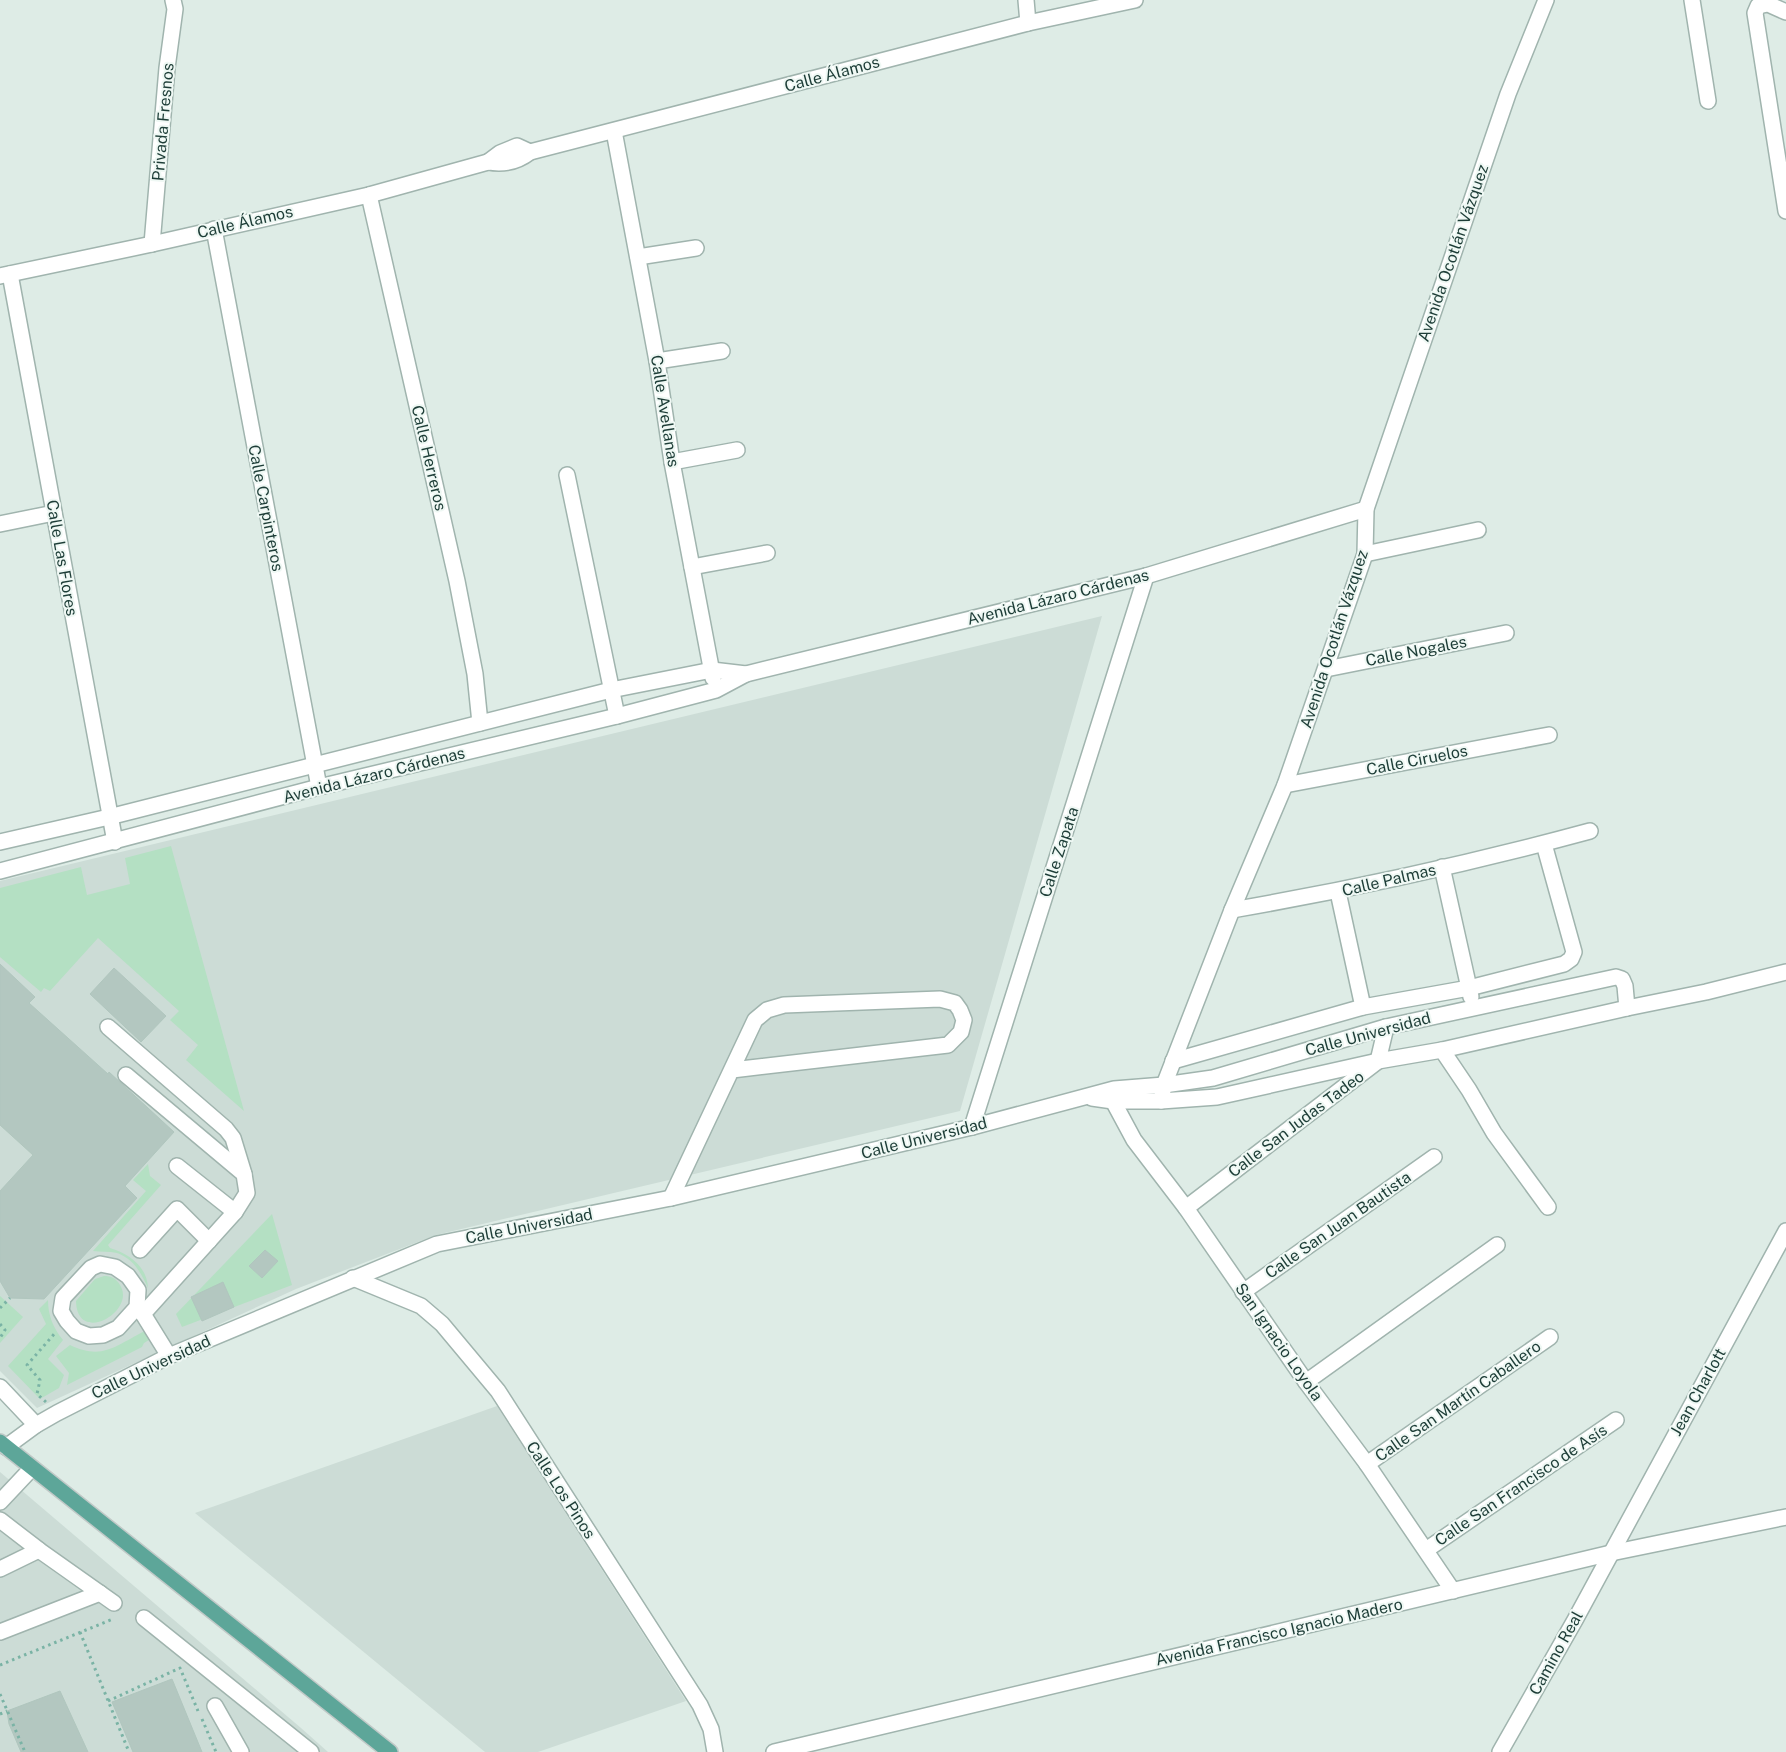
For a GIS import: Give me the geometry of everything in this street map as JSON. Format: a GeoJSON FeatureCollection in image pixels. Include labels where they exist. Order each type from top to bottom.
{"type":"FeatureCollection","features":[{"type":"Feature","properties":{"kind":"main road"},"geometry":{"type":"LineString","coordinates":[[3,1444],[389,1752]]}},
{"type":"Feature","properties":{"kind":"street","name":"Privada Fresnos"},"geometry":{"type":"LineString","coordinates":[[152,244],[167,68],[175,9],[173,0]]}},
{"type":"Feature","properties":{"kind":"street"},"geometry":{"type":"LineString","coordinates":[[1026,0],[1028,23]]}},
{"type":"Feature","properties":{"kind":"street","name":"Calle Álamos"},"geometry":{"type":"LineString","coordinates":[[5,275],[369,195],[488,162],[501,164],[522,158],[530,152],[1028,23],[1135,0]]}},
{"type":"Feature","properties":{"kind":"street","name":"Avenida Ocotlán Vázquez"},"geometry":{"type":"LineString","coordinates":[[1161,1101],[1164,1085],[1173,1061],[1232,910],[1285,785],[1326,670],[1365,554],[1366,508],[1508,94],[1546,0]]}},
{"type":"Feature","properties":{"kind":"street"},"geometry":{"type":"LineString","coordinates":[[1692,0],[1708,101]]}},
{"type":"Feature","properties":{"kind":"street"},"geometry":{"type":"LineString","coordinates":[[1786,12],[1768,4],[1758,6],[1755,13],[1786,211]]}},
{"type":"Feature","properties":{"kind":"street"},"geometry":{"type":"LineString","coordinates":[[1771,111],[1786,117]]}},
{"type":"Feature","properties":{"kind":"street","name":"Calle Avellanas"},"geometry":{"type":"LineString","coordinates":[[614,131],[657,361],[672,462],[716,690]]}},
{"type":"Feature","properties":{"kind":"street","name":"Calle Herreros"},"geometry":{"type":"LineString","coordinates":[[369,195],[457,581],[475,674],[480,723]]}},
{"type":"Feature","properties":{"kind":"street","name":"Calle Carpinteros"},"geometry":{"type":"LineString","coordinates":[[214,230],[319,787]]}},
{"type":"Feature","properties":{"kind":"street"},"geometry":{"type":"LineString","coordinates":[[638,257],[696,248]]}},
{"type":"Feature","properties":{"kind":"street","name":"Calle Las Flores"},"geometry":{"type":"LineString","coordinates":[[5,275],[54,513],[115,842]]}},
{"type":"Feature","properties":{"kind":"street"},"geometry":{"type":"LineString","coordinates":[[657,361],[722,351]]}},
{"type":"Feature","properties":{"kind":"street"},"geometry":{"type":"LineString","coordinates":[[672,462],[737,450]]}},
{"type":"Feature","properties":{"kind":"street"},"geometry":{"type":"LineString","coordinates":[[567,475],[617,716]]}},
{"type":"Feature","properties":{"kind":"street","name":"Avenida Lázaro Cárdenas"},"geometry":{"type":"LineString","coordinates":[[0,872],[319,787],[617,716],[716,690],[746,674],[1146,576],[1366,508]]}},
{"type":"Feature","properties":{"kind":"street"},"geometry":{"type":"LineString","coordinates":[[0,524],[54,513]]}},
{"type":"Feature","properties":{"kind":"street"},"geometry":{"type":"LineString","coordinates":[[1365,554],[1478,530]]}},
{"type":"Feature","properties":{"kind":"street"},"geometry":{"type":"LineString","coordinates":[[692,567],[767,553]]}},
{"type":"Feature","properties":{"kind":"street","name":"Calle Zapata"},"geometry":{"type":"LineString","coordinates":[[972,1127],[1146,576]]}},
{"type":"Feature","properties":{"kind":"street","name":"Calle Nogales"},"geometry":{"type":"LineString","coordinates":[[1326,670],[1506,633]]}},
{"type":"Feature","properties":{"kind":"street","name":"Avenida Lázaro Cárdenas"},"geometry":{"type":"LineString","coordinates":[[0,842],[109,817],[611,690],[712,670],[746,674]]}},
{"type":"Feature","properties":{"kind":"street","name":"Calle Ciruelos"},"geometry":{"type":"LineString","coordinates":[[1285,785],[1549,735]]}},
{"type":"Feature","properties":{"kind":"street","name":"Calle Palmas"},"geometry":{"type":"LineString","coordinates":[[1232,910],[1338,892],[1544,844],[1590,831]]}},
{"type":"Feature","properties":{"kind":"street"},"geometry":{"type":"LineString","coordinates":[[1173,1061],[1363,1007],[1469,988],[1564,964],[1570,960],[1574,952],[1544,844]]}},
{"type":"Feature","properties":{"kind":"street"},"geometry":{"type":"LineString","coordinates":[[1442,867],[1474,1008]]}},
{"type":"Feature","properties":{"kind":"street"},"geometry":{"type":"LineString","coordinates":[[1338,892],[1363,1007]]}},
{"type":"Feature","properties":{"kind":"street","name":"Calle Universidad"},"geometry":{"type":"LineString","coordinates":[[1114,1095],[1161,1101],[1217,1097],[1378,1061],[1442,1050],[1706,992],[1786,972]]}},
{"type":"Feature","properties":{"kind":"street","name":"Calle Universidad"},"geometry":{"type":"LineString","coordinates":[[3,1444],[57,1413],[169,1356],[437,1244],[671,1198],[972,1127],[1086,1097],[1114,1095],[1213,1078],[1386,1027],[1616,977],[1622,979],[1625,986],[1627,1008]]}},
{"type":"Feature","properties":{"kind":"street"},"geometry":{"type":"LineString","coordinates":[[671,1198],[755,1020],[766,1010],[784,1005],[940,999],[955,1003],[964,1020],[961,1032],[948,1045],[732,1070]]}},
{"type":"Feature","properties":{"kind":"street"},"geometry":{"type":"LineString","coordinates":[[108,1026],[226,1129],[233,1138],[244,1174],[247,1193],[235,1212],[140,1311],[118,1328],[103,1335],[89,1336],[76,1331],[61,1312],[63,1298],[91,1268],[100,1264],[115,1267],[128,1276],[138,1290],[140,1311],[169,1356]]}},
{"type":"Feature","properties":{"kind":"street","name":"Calle San Judas Tadeo"},"geometry":{"type":"LineString","coordinates":[[1186,1208],[1378,1061],[1386,1027]]}},
{"type":"Feature","properties":{"kind":"street"},"geometry":{"type":"LineString","coordinates":[[1442,1050],[1469,1090],[1494,1133],[1548,1207]]}},
{"type":"Feature","properties":{"kind":"street"},"geometry":{"type":"LineString","coordinates":[[126,1075],[244,1174]]}},
{"type":"Feature","properties":{"kind":"street","name":"San Ignacio Loyola"},"geometry":{"type":"LineString","coordinates":[[1114,1095],[1134,1140],[1186,1208],[1306,1382],[1367,1464],[1453,1591]]}},
{"type":"Feature","properties":{"kind":"street","name":"Calle San Juan Bautista"},"geometry":{"type":"LineString","coordinates":[[1243,1292],[1434,1157]]}},
{"type":"Feature","properties":{"kind":"street"},"geometry":{"type":"LineString","coordinates":[[177,1166],[235,1212]]}},
{"type":"Feature","properties":{"kind":"street"},"geometry":{"type":"LineString","coordinates":[[140,1250],[177,1209],[209,1241]]}},
{"type":"Feature","properties":{"kind":"street","name":"Jean Charlott"},"geometry":{"type":"LineString","coordinates":[[1611,1553],[1786,1232]]}},
{"type":"Feature","properties":{"kind":"street"},"geometry":{"type":"LineString","coordinates":[[1306,1382],[1498,1246]]}},
{"type":"Feature","properties":{"kind":"street","name":"Calle Los Pinos"},"geometry":{"type":"LineString","coordinates":[[353,1278],[421,1306],[442,1324],[498,1391],[700,1706],[710,1729],[715,1752]]}},
{"type":"Feature","properties":{"kind":"street","name":"Calle San Martín Caballero"},"geometry":{"type":"LineString","coordinates":[[1367,1464],[1550,1337]]}},
{"type":"Feature","properties":{"kind":"street"},"geometry":{"type":"LineString","coordinates":[[0,1387],[36,1425]]}},
{"type":"Feature","properties":{"kind":"street","name":"Calle San Francisco de Asís"},"geometry":{"type":"LineString","coordinates":[[1426,1550],[1616,1420]]}},
{"type":"Feature","properties":{"kind":"street"},"geometry":{"type":"LineString","coordinates":[[0,1502],[32,1468]]}},
{"type":"Feature","properties":{"kind":"street","name":"Avenida Francisco Ignacio Madero"},"geometry":{"type":"LineString","coordinates":[[774,1752],[1611,1553],[1786,1517]]}},
{"type":"Feature","properties":{"kind":"street"},"geometry":{"type":"LineString","coordinates":[[0,1520],[100,1593],[116,1611]]}},
{"type":"Feature","properties":{"kind":"street"},"geometry":{"type":"LineString","coordinates":[[0,1569],[39,1550]]}},
{"type":"Feature","properties":{"kind":"street","name":"Camino Real"},"geometry":{"type":"LineString","coordinates":[[1500,1752],[1611,1553]]}},
{"type":"Feature","properties":{"kind":"street"},"geometry":{"type":"LineString","coordinates":[[0,1632],[100,1593]]}},
{"type":"Feature","properties":{"kind":"street"},"geometry":{"type":"LineString","coordinates":[[144,1618],[311,1752]]}},
{"type":"Feature","properties":{"kind":"street"},"geometry":{"type":"LineString","coordinates":[[215,1706],[241,1752]]}},
{"type":"Feature","properties":{"kind":"path"},"geometry":{"type":"LineString","coordinates":[[0,1308],[10,1298]]}},
{"type":"Feature","properties":{"kind":"path"},"geometry":{"type":"LineString","coordinates":[[57,1413],[36,1394],[40,1380],[27,1365],[67,1321]]}},
{"type":"Feature","properties":{"kind":"path"},"geometry":{"type":"LineString","coordinates":[[0,1324],[5,1330],[0,1338]]}},
{"type":"Feature","properties":{"kind":"path"},"geometry":{"type":"LineString","coordinates":[[0,1665],[80,1632],[116,1611]]}},
{"type":"Feature","properties":{"kind":"path"},"geometry":{"type":"LineString","coordinates":[[80,1632],[130,1752]]}},
{"type":"Feature","properties":{"kind":"path"},"geometry":{"type":"LineString","coordinates":[[108,1701],[180,1668],[216,1752]]}},
{"type":"Feature","properties":{"kind":"path"},"geometry":{"type":"LineString","coordinates":[[0,1694],[24,1752]]}},
{"type":"Feature","properties":{"kind":"path"},"geometry":{"type":"LineString","coordinates":[[0,1714],[7,1711]]}},
{"type":"Feature","properties":{"kind":"shaded area"},"geometry":{"type":"Polygon","coordinates":[[[1102,616],[960,1111],[436,1235],[296,1289],[37,1408],[0,1371],[0,881],[1102,616]]]}},
{"type":"Feature","properties":{"kind":"shaded area"},"geometry":{"type":"Polygon","coordinates":[[[497,1406],[686,1701],[538,1752],[485,1752],[195,1513],[497,1406]]]}},
{"type":"Feature","properties":{"kind":"shaded area"},"geometry":{"type":"Polygon","coordinates":[[[0,1472],[301,1728],[328,1752],[0,1752],[0,1472]]]}},
{"type":"Feature","properties":{"kind":"green space"},"geometry":{"type":"Polygon","coordinates":[[[171,846],[244,1111],[186,1060],[198,1045],[170,1020],[179,1011],[98,938],[50,991],[44,988],[41,992],[0,957],[0,888],[81,867],[87,895],[130,884],[125,858],[171,846]]]}},
{"type":"Feature","properties":{"kind":"green space"},"geometry":{"type":"Polygon","coordinates":[[[148,1164],[150,1176],[161,1185],[108,1245],[110,1248],[130,1257],[141,1267],[147,1280],[148,1288],[140,1272],[128,1259],[117,1253],[93,1251],[146,1191],[133,1180],[148,1164]]]}},
{"type":"Feature","properties":{"kind":"green space"},"geometry":{"type":"Polygon","coordinates":[[[272,1214],[292,1285],[182,1327],[176,1314],[272,1214]]]}},
{"type":"Feature","properties":{"kind":"green space"},"geometry":{"type":"Polygon","coordinates":[[[104,1276],[113,1278],[120,1285],[123,1295],[120,1305],[105,1320],[95,1323],[86,1321],[79,1314],[76,1301],[95,1279],[104,1276]]]}},
{"type":"Feature","properties":{"kind":"green space"},"geometry":{"type":"Polygon","coordinates":[[[0,1296],[23,1317],[0,1343],[0,1296]]]}},
{"type":"Feature","properties":{"kind":"green space"},"geometry":{"type":"Polygon","coordinates":[[[48,1300],[52,1321],[56,1331],[63,1340],[48,1359],[64,1375],[59,1388],[40,1399],[8,1366],[46,1324],[39,1309],[48,1300]]]}},
{"type":"Feature","properties":{"kind":"green space"},"geometry":{"type":"Polygon","coordinates":[[[145,1331],[154,1337],[144,1343],[142,1347],[67,1385],[69,1373],[56,1356],[70,1345],[92,1352],[101,1351],[117,1346],[145,1331]]]}},
{"type":"Feature","properties":{"kind":"building"},"geometry":{"type":"Polygon","coordinates":[[[0,964],[35,997],[29,1003],[108,1074],[109,1072],[174,1132],[125,1186],[137,1198],[44,1299],[10,1298],[0,1281],[0,1191],[33,1155],[0,1125],[0,964]]]}},
{"type":"Feature","properties":{"kind":"building"},"geometry":{"type":"Polygon","coordinates":[[[114,968],[166,1016],[141,1042],[90,994],[114,968]]]}},
{"type":"Feature","properties":{"kind":"building"},"geometry":{"type":"Polygon","coordinates":[[[265,1250],[278,1261],[262,1278],[249,1266],[265,1250]]]}},
{"type":"Feature","properties":{"kind":"building"},"geometry":{"type":"Polygon","coordinates":[[[223,1282],[234,1307],[202,1321],[191,1297],[223,1282]]]}},
{"type":"Feature","properties":{"kind":"building"},"geometry":{"type":"Polygon","coordinates":[[[172,1679],[202,1752],[133,1752],[112,1702],[172,1679]]]}},
{"type":"Feature","properties":{"kind":"building"},"geometry":{"type":"Polygon","coordinates":[[[60,1691],[88,1752],[21,1752],[9,1724],[7,1711],[60,1691]]]}}]}
